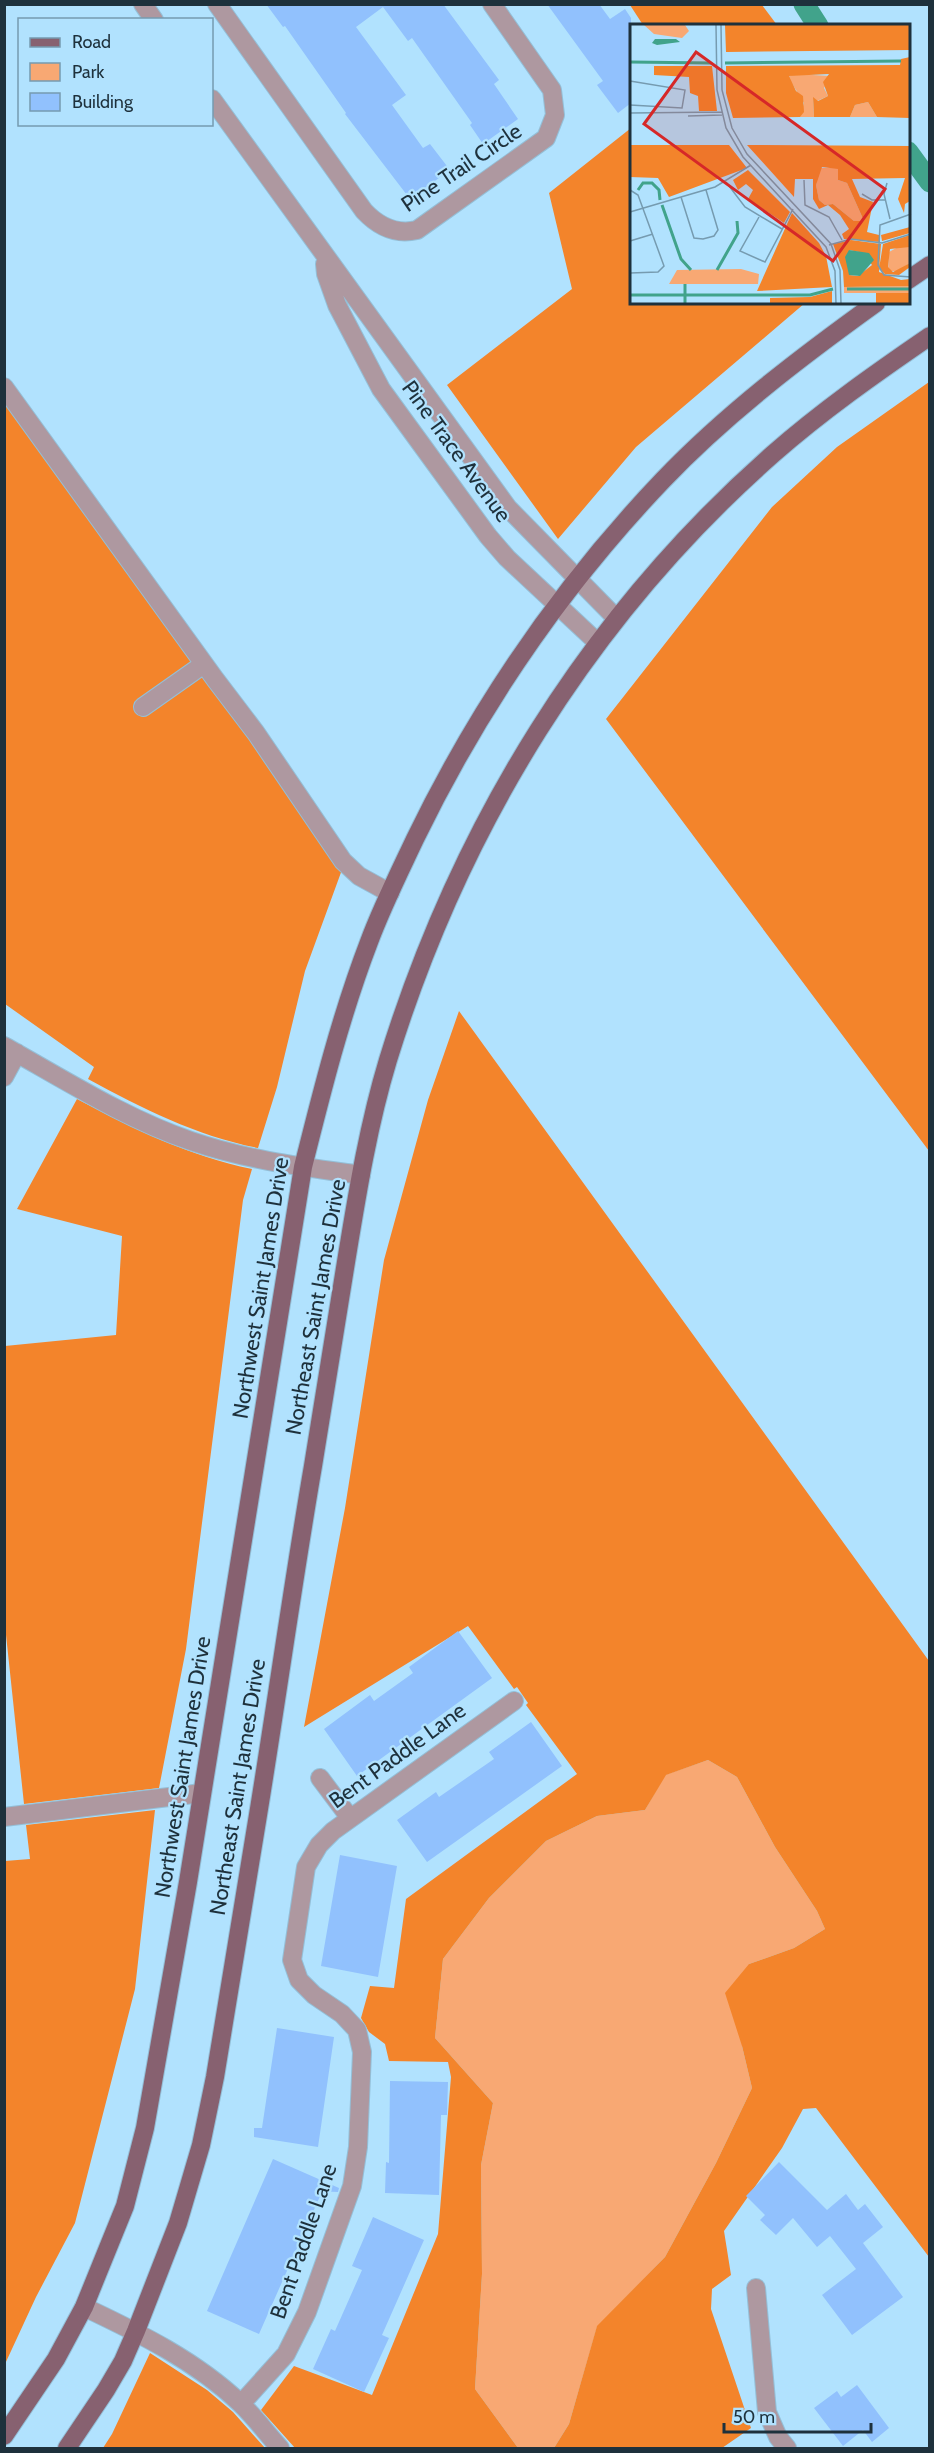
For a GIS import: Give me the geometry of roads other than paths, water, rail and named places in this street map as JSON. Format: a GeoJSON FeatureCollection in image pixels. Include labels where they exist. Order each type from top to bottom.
{"type":"FeatureCollection","features":[{"type":"Feature","properties":{"kind":"main road"},"geometry":{"type":"LineString","coordinates":[[910,279],[930,265]]}},
{"type":"Feature","properties":{"kind":"main road","name":"Northwest Saint James Drive"},"geometry":{"type":"LineString","coordinates":[[4,2436],[56,2359],[84,2307],[124,2206],[145,2128],[202,1793],[303,1167],[332,1051],[369,940],[438,792],[476,723],[521,654],[576,579],[663,480],[740,409],[820,343],[875,304]]}},
{"type":"Feature","properties":{"kind":"main road","name":"Northeast Saint James Drive"},"geometry":{"type":"LineString","coordinates":[[67,2448],[123,2361],[178,2223],[201,2145],[215,2077],[298,1552],[361,1175],[387,1063],[421,965],[451,893],[514,768],[560,697],[616,618],[648,579],[689,536],[773,454],[848,393],[930,336]]}},
{"type":"Feature","properties":{"kind":"street"},"geometry":{"type":"LineString","coordinates":[[143,4],[153,18]]}},
{"type":"Feature","properties":{"kind":"street","name":"Pine Trail Circle"},"geometry":{"type":"LineString","coordinates":[[217,4],[364,211],[373,221],[383,227],[406,233],[417,230],[546,138],[555,115],[552,90],[492,4]]}},
{"type":"Feature","properties":{"kind":"street","name":"Pine Trace Avenue"},"geometry":{"type":"LineString","coordinates":[[213,100],[508,507],[616,618]]}},
{"type":"Feature","properties":{"kind":"street","name":"Pine Trace Avenue"},"geometry":{"type":"LineString","coordinates":[[324,256],[326,274],[337,305],[381,389],[488,536],[507,558],[598,643]]}},
{"type":"Feature","properties":{"kind":"street"},"geometry":{"type":"LineString","coordinates":[[4,387],[256,733],[343,861],[358,876],[390,893]]}},
{"type":"Feature","properties":{"kind":"street"},"geometry":{"type":"LineString","coordinates":[[143,707],[204,664]]}},
{"type":"Feature","properties":{"kind":"street"},"geometry":{"type":"LineString","coordinates":[[4,1077],[11,1050],[142,1121],[190,1141],[236,1154],[361,1175]]}},
{"type":"Feature","properties":{"kind":"street","name":"Bent Paddle Lane"},"geometry":{"type":"LineString","coordinates":[[241,2404],[286,2354],[307,2312],[352,2186],[358,2147],[362,2052],[357,2030],[342,2014],[314,1995],[299,1980],[292,1960],[306,1867],[319,1845],[350,1818],[514,1701]]}},
{"type":"Feature","properties":{"kind":"street"},"geometry":{"type":"LineString","coordinates":[[320,1778],[350,1818]]}},
{"type":"Feature","properties":{"kind":"street"},"geometry":{"type":"LineString","coordinates":[[4,1817],[202,1793]]}},
{"type":"Feature","properties":{"kind":"street"},"geometry":{"type":"LineString","coordinates":[[756,2288],[767,2412],[778,2437],[787,2448]]}},
{"type":"Feature","properties":{"kind":"street"},"geometry":{"type":"LineString","coordinates":[[84,2307],[136,2331],[189,2363],[241,2404],[280,2448]]}},
{"type":"Feature","properties":{"kind":"waterway"},"geometry":{"type":"LineString","coordinates":[[804,4],[817,24]]}},
{"type":"Feature","properties":{"kind":"waterway"},"geometry":{"type":"LineString","coordinates":[[910,155],[930,182]]}}]}
